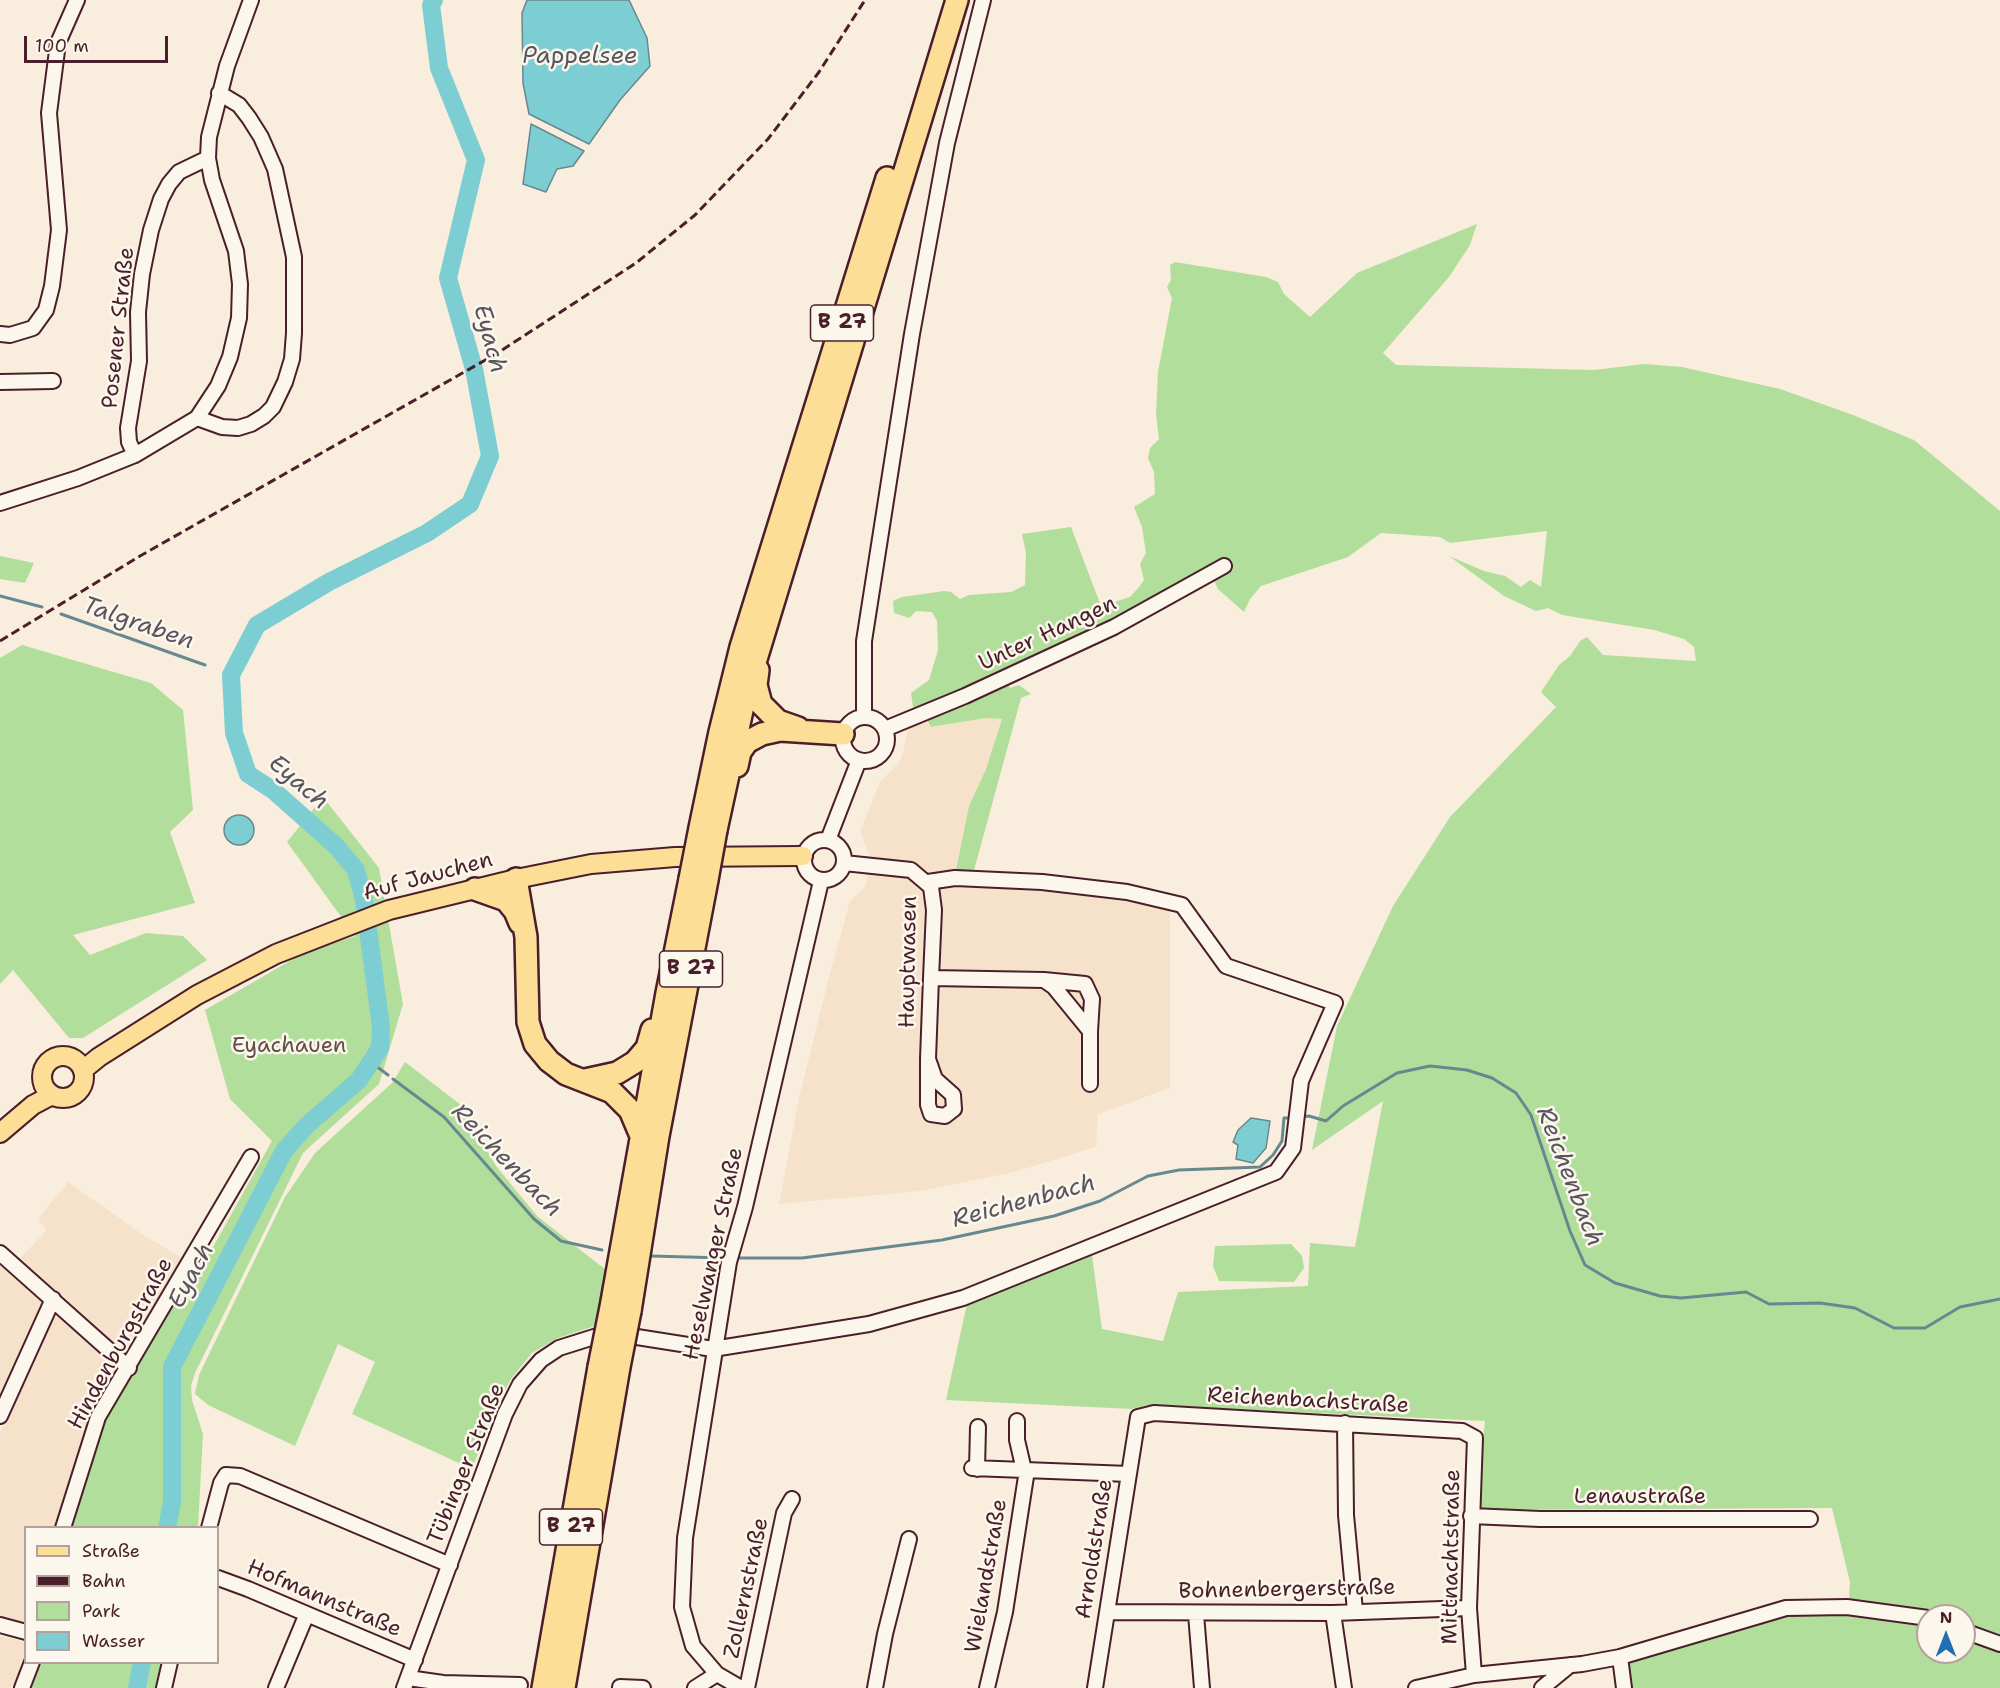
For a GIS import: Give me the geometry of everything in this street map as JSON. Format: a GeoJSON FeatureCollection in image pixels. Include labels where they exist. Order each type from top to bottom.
{"type":"FeatureCollection","features":[{"type":"Feature","properties":{"kind":"highway","name":"B 27"},"geometry":{"type":"LineString","coordinates":[[543,1688],[620,1309],[658,1136],[708,829],[720,732],[741,647],[943,0]]}},
{"type":"Feature","properties":{"kind":"highway","name":"B 27"},"geometry":{"type":"LineString","coordinates":[[708,829],[720,808],[746,692],[765,627],[957,0]]}},
{"type":"Feature","properties":{"kind":"highway"},"geometry":{"type":"LineString","coordinates":[[765,627],[756,685],[761,704],[778,721],[807,731]]}},
{"type":"Feature","properties":{"kind":"highway"},"geometry":{"type":"LineString","coordinates":[[720,808],[730,791],[740,752],[747,742],[762,734],[780,730],[843,734]]}},
{"type":"Feature","properties":{"kind":"highway"},"geometry":{"type":"LineString","coordinates":[[516,879],[525,937],[528,1022],[535,1044],[549,1061],[567,1074],[612,1092],[630,1110],[641,1137]]}},
{"type":"Feature","properties":{"kind":"highway","name":"B 27"},"geometry":{"type":"LineString","coordinates":[[620,1309],[641,1137],[666,993],[699,880]]}},
{"type":"Feature","properties":{"kind":"highway"},"geometry":{"type":"LineString","coordinates":[[476,889],[506,900],[515,911],[525,937]]}},
{"type":"Feature","properties":{"kind":"highway"},"geometry":{"type":"LineString","coordinates":[[585,1080],[617,1073],[634,1062],[647,1048],[657,1013],[666,993]]}},
{"type":"Feature","properties":{"kind":"highway","name":"B 27"},"geometry":{"type":"LineString","coordinates":[[564,1688],[609,1367]]}},
{"type":"Feature","properties":{"kind":"main road","name":"Auf Jauchen"},"geometry":{"type":"LineString","coordinates":[[80,1065],[99,1057],[197,995],[276,954],[348,924],[389,910],[516,879],[591,864],[664,858],[803,856]]}},
{"type":"Feature","properties":{"kind":"main road"},"geometry":{"type":"LineString","coordinates":[[64,1055],[80,1065],[84,1081],[78,1091],[63,1098],[48,1091],[41,1073],[47,1061],[64,1055]]}},
{"type":"Feature","properties":{"kind":"main road"},"geometry":{"type":"LineString","coordinates":[[0,1134],[48,1091]]}},
{"type":"Feature","properties":{"kind":"street"},"geometry":{"type":"LineString","coordinates":[[0,334],[10,335],[33,328],[46,310],[52,286],[59,230],[49,113],[58,43],[77,0]]}},
{"type":"Feature","properties":{"kind":"street"},"geometry":{"type":"LineString","coordinates":[[0,503],[78,478],[135,455],[197,418],[218,386],[230,357],[239,318],[240,284],[236,251],[212,180],[208,158],[209,137],[219,93],[251,0]]}},
{"type":"Feature","properties":{"kind":"street"},"geometry":{"type":"LineString","coordinates":[[864,717],[864,641],[912,334],[946,144],[983,0]]}},
{"type":"Feature","properties":{"kind":"street"},"geometry":{"type":"LineString","coordinates":[[197,418],[222,427],[238,428],[251,424],[264,416],[273,407],[285,382],[292,359],[294,333],[294,257],[275,170],[249,118],[239,105],[219,93]]}},
{"type":"Feature","properties":{"kind":"street","name":"Posener Straße"},"geometry":{"type":"LineString","coordinates":[[135,455],[129,442],[128,428],[139,360],[138,312],[142,274],[151,230],[169,184],[185,168],[208,158]]}},
{"type":"Feature","properties":{"kind":"street"},"geometry":{"type":"LineString","coordinates":[[0,382],[53,381]]}},
{"type":"Feature","properties":{"kind":"street","name":"Unter Hangen"},"geometry":{"type":"LineString","coordinates":[[885,729],[965,696],[1114,627],[1224,566]]}},
{"type":"Feature","properties":{"kind":"street"},"geometry":{"type":"LineString","coordinates":[[864,717],[876,720],[885,729],[887,736],[884,750],[873,759],[859,760],[844,747],[843,734],[851,722],[864,717]]}},
{"type":"Feature","properties":{"kind":"street"},"geometry":{"type":"LineString","coordinates":[[828,840],[859,760]]}},
{"type":"Feature","properties":{"kind":"street"},"geometry":{"type":"LineString","coordinates":[[828,840],[840,848],[844,863],[836,878],[821,881],[807,873],[803,856],[813,843],[828,840]]}},
{"type":"Feature","properties":{"kind":"street","name":"Hauptwasen"},"geometry":{"type":"LineString","coordinates":[[844,863],[911,870],[932,887],[934,910],[928,1059]]}},
{"type":"Feature","properties":{"kind":"street","name":"Tübinger Straße"},"geometry":{"type":"LineString","coordinates":[[406,1683],[505,1414],[520,1384],[541,1360],[559,1348],[597,1336],[618,1334],[713,1349],[869,1324],[963,1298],[1276,1173],[1293,1148],[1301,1081],[1335,1003],[1226,966],[1182,905],[1127,892],[1042,882],[955,878],[928,882]]}},
{"type":"Feature","properties":{"kind":"street","name":"Heselwanger Straße"},"geometry":{"type":"LineString","coordinates":[[741,1688],[717,1674],[693,1646],[682,1607],[685,1538],[713,1349],[729,1262],[745,1207],[821,881]]}},
{"type":"Feature","properties":{"kind":"street"},"geometry":{"type":"LineString","coordinates":[[931,978],[1044,980],[1085,984],[1092,999],[1090,1084]]}},
{"type":"Feature","properties":{"kind":"street"},"geometry":{"type":"LineString","coordinates":[[1044,980],[1054,987],[1090,1031]]}},
{"type":"Feature","properties":{"kind":"street","name":"Hindenburgstraße"},"geometry":{"type":"LineString","coordinates":[[63,1526],[98,1417],[129,1368],[251,1157]]}},
{"type":"Feature","properties":{"kind":"street"},"geometry":{"type":"LineString","coordinates":[[0,1253],[129,1368]]}},
{"type":"Feature","properties":{"kind":"street"},"geometry":{"type":"LineString","coordinates":[[0,1416],[53,1299]]}},
{"type":"Feature","properties":{"kind":"street","name":"Reichenbachstraße"},"geometry":{"type":"LineString","coordinates":[[1137,1417],[1154,1413],[1462,1431],[1475,1438]]}},
{"type":"Feature","properties":{"kind":"street","name":"Arnoldstraße"},"geometry":{"type":"LineString","coordinates":[[1095,1688],[1137,1417]]}},
{"type":"Feature","properties":{"kind":"street"},"geometry":{"type":"LineString","coordinates":[[1017,1421],[1017,1440],[1025,1470]]}},
{"type":"Feature","properties":{"kind":"street"},"geometry":{"type":"LineString","coordinates":[[1346,1424],[1346,1515],[1355,1611]]}},
{"type":"Feature","properties":{"kind":"street"},"geometry":{"type":"LineString","coordinates":[[978,1427],[975,1468],[1129,1474]]}},
{"type":"Feature","properties":{"kind":"street","name":"Mittnachtstraße"},"geometry":{"type":"LineString","coordinates":[[1474,1676],[1469,1608],[1475,1438]]}},
{"type":"Feature","properties":{"kind":"street","name":"Wielandstraße"},"geometry":{"type":"LineString","coordinates":[[987,1688],[1005,1612],[1025,1470]]}},
{"type":"Feature","properties":{"kind":"street"},"geometry":{"type":"LineString","coordinates":[[209,1526],[221,1484],[226,1475],[240,1476],[450,1565]]}},
{"type":"Feature","properties":{"kind":"street","name":"Zollernstraße"},"geometry":{"type":"LineString","coordinates":[[747,1688],[784,1513],[792,1499]]}},
{"type":"Feature","properties":{"kind":"street","name":"Lenaustraße"},"geometry":{"type":"LineString","coordinates":[[1471,1516],[1540,1519],[1810,1519]]}},
{"type":"Feature","properties":{"kind":"street"},"geometry":{"type":"LineString","coordinates":[[875,1688],[885,1634],[909,1539]]}},
{"type":"Feature","properties":{"kind":"street","name":"Hofmannstraße"},"geometry":{"type":"LineString","coordinates":[[219,1578],[415,1660]]}},
{"type":"Feature","properties":{"kind":"street","name":"Bohnenbergerstraße"},"geometry":{"type":"LineString","coordinates":[[1107,1612],[1333,1613],[1469,1608]]}},
{"type":"Feature","properties":{"kind":"street"},"geometry":{"type":"LineString","coordinates":[[1416,1688],[1474,1676],[1620,1657],[1786,1608],[1847,1608],[1916,1617]]}},
{"type":"Feature","properties":{"kind":"street"},"geometry":{"type":"LineString","coordinates":[[1333,1613],[1344,1688]]}},
{"type":"Feature","properties":{"kind":"street"},"geometry":{"type":"LineString","coordinates":[[1196,1614],[1202,1688]]}},
{"type":"Feature","properties":{"kind":"street"},"geometry":{"type":"LineString","coordinates":[[276,1688],[306,1616]]}},
{"type":"Feature","properties":{"kind":"street"},"geometry":{"type":"LineString","coordinates":[[0,1625],[24,1631]]}},
{"type":"Feature","properties":{"kind":"street"},"geometry":{"type":"LineString","coordinates":[[1976,1635],[2000,1644]]}},
{"type":"Feature","properties":{"kind":"street"},"geometry":{"type":"LineString","coordinates":[[1620,1657],[1624,1688]]}},
{"type":"Feature","properties":{"kind":"street"},"geometry":{"type":"LineString","coordinates":[[22,1688],[31,1664]]}},
{"type":"Feature","properties":{"kind":"street"},"geometry":{"type":"LineString","coordinates":[[164,1688],[170,1664]]}},
{"type":"Feature","properties":{"kind":"street"},"geometry":{"type":"LineString","coordinates":[[1542,1688],[1570,1665]]}},
{"type":"Feature","properties":{"kind":"street"},"geometry":{"type":"LineString","coordinates":[[695,1688],[717,1674]]}},
{"type":"Feature","properties":{"kind":"street"},"geometry":{"type":"LineString","coordinates":[[406,1683],[520,1686]]}},
{"type":"Feature","properties":{"kind":"street"},"geometry":{"type":"LineString","coordinates":[[620,1687],[644,1688]]}},
{"type":"Feature","properties":{"kind":"shaded area"},"geometry":{"type":"Polygon","coordinates":[[[986,718],[1002,718],[986,769],[969,806],[956,870],[1170,909],[1170,1088],[1098,1114],[1096,1147],[1014,1172],[920,1191],[779,1204],[799,1098],[828,981],[850,901],[866,886],[870,857],[860,831],[880,782],[901,760],[910,722],[925,721],[931,727],[986,718]]]}},
{"type":"Feature","properties":{"kind":"shaded area"},"geometry":{"type":"Polygon","coordinates":[[[68,1182],[142,1234],[190,1263],[171,1295],[164,1291],[123,1352],[20,1258],[47,1230],[38,1219],[68,1182]]]}},
{"type":"Feature","properties":{"kind":"shaded area"},"geometry":{"type":"Polygon","coordinates":[[[0,1264],[44,1303],[0,1398],[0,1264]]]}},
{"type":"Feature","properties":{"kind":"shaded area"},"geometry":{"type":"Polygon","coordinates":[[[55,1311],[118,1365],[86,1433],[58,1526],[24,1526],[24,1626],[0,1619],[0,1434],[55,1311]]]}},
{"type":"Feature","properties":{"kind":"shaded area"},"geometry":{"type":"Polygon","coordinates":[[[0,1636],[24,1642],[24,1654],[16,1680],[10,1688],[0,1688],[0,1636]]]}},
{"type":"Feature","properties":{"kind":"green space"},"geometry":{"type":"Polygon","coordinates":[[[1477,224],[1470,245],[1449,277],[1383,353],[1396,365],[1594,370],[1644,364],[1682,367],[1780,389],[1914,440],[2000,511],[2000,1688],[1628,1688],[1625,1648],[1786,1603],[1849,1599],[1850,1582],[1832,1508],[1475,1510],[1485,1421],[1147,1405],[1132,1409],[946,1400],[968,1299],[1091,1248],[1102,1329],[1163,1341],[1178,1292],[1308,1286],[1310,1243],[1355,1247],[1383,1101],[1312,1150],[1337,1026],[1393,906],[1450,817],[1556,707],[1541,692],[1559,665],[1570,656],[1580,641],[1587,637],[1603,655],[1696,661],[1694,647],[1684,639],[1654,630],[1562,615],[1548,608],[1536,611],[1504,596],[1449,556],[1484,571],[1505,576],[1521,587],[1530,580],[1541,587],[1547,531],[1450,543],[1440,537],[1381,533],[1348,557],[1261,586],[1250,599],[1244,612],[1218,589],[1213,578],[1003,678],[1010,688],[1019,685],[1031,694],[1021,698],[973,874],[959,877],[956,870],[969,806],[986,769],[1002,719],[986,718],[931,727],[920,708],[913,707],[911,693],[929,680],[938,650],[937,621],[932,612],[916,611],[909,618],[894,613],[893,601],[902,597],[944,591],[951,592],[960,599],[969,595],[1011,592],[1025,585],[1026,553],[1022,534],[1071,527],[1101,606],[1130,597],[1144,580],[1140,564],[1146,553],[1142,527],[1134,507],[1155,494],[1154,472],[1148,458],[1150,448],[1159,439],[1156,414],[1158,372],[1172,298],[1167,287],[1171,280],[1170,265],[1175,262],[1266,277],[1278,282],[1284,294],[1310,317],[1357,273],[1477,224]]]}},
{"type":"Feature","properties":{"kind":"green space"},"geometry":{"type":"Polygon","coordinates":[[[0,556],[34,563],[25,583],[0,579],[0,556]]]}},
{"type":"Feature","properties":{"kind":"green space"},"geometry":{"type":"Polygon","coordinates":[[[22,645],[151,683],[183,710],[193,810],[170,832],[195,903],[73,935],[90,955],[146,933],[183,936],[207,960],[83,1038],[69,1038],[13,970],[0,984],[0,658],[22,645]]]}},
{"type":"Feature","properties":{"kind":"green space","name":"Eyachauen"},"geometry":{"type":"Polygon","coordinates":[[[323,797],[379,868],[403,1004],[379,1084],[303,1153],[195,1373],[191,1386],[192,1400],[203,1434],[198,1526],[69,1526],[102,1419],[180,1289],[213,1247],[272,1141],[230,1099],[205,1010],[302,954],[355,936],[287,842],[323,797]]]}},
{"type":"Feature","properties":{"kind":"green space"},"geometry":{"type":"Polygon","coordinates":[[[405,1062],[461,1105],[496,1166],[537,1216],[606,1270],[595,1326],[558,1338],[532,1353],[511,1379],[495,1409],[472,1469],[352,1414],[375,1362],[338,1344],[295,1446],[208,1405],[195,1394],[199,1375],[285,1197],[315,1153],[392,1083],[405,1062]]]}},
{"type":"Feature","properties":{"kind":"green space"},"geometry":{"type":"Polygon","coordinates":[[[1291,1244],[1302,1256],[1304,1268],[1294,1282],[1219,1281],[1213,1266],[1215,1246],[1291,1244]]]}},
{"type":"Feature","properties":{"kind":"green space"},"geometry":{"type":"Polygon","coordinates":[[[38,1664],[170,1664],[164,1688],[26,1688],[38,1664]]]}},
{"type":"Feature","properties":{"kind":"water","name":"Pappelsee"},"geometry":{"type":"Polygon","coordinates":[[[527,0],[629,0],[647,38],[650,66],[620,100],[589,144],[529,114],[523,83],[522,13],[527,0]]]}},
{"type":"Feature","properties":{"kind":"water"},"geometry":{"type":"Polygon","coordinates":[[[531,124],[584,151],[573,166],[557,169],[546,192],[523,184],[531,124]]]}},
{"type":"Feature","properties":{"kind":"water"},"geometry":{"type":"Polygon","coordinates":[[[239,815],[250,819],[254,830],[250,841],[239,845],[228,841],[224,830],[228,819],[239,815]]]}},
{"type":"Feature","properties":{"kind":"water"},"geometry":{"type":"Polygon","coordinates":[[[1251,1118],[1270,1121],[1266,1148],[1253,1163],[1236,1159],[1238,1145],[1233,1142],[1238,1130],[1251,1118]]]}},
{"type":"Feature","properties":{"kind":"waterway","name":"Eyach"},"geometry":{"type":"LineString","coordinates":[[167,1526],[172,1502],[172,1367],[284,1151],[306,1126],[359,1080],[380,1048],[381,1027],[364,900],[356,870],[336,846],[274,791],[248,774],[234,733],[231,675],[257,625],[329,582],[427,533],[470,504],[490,456],[474,369],[448,278],[476,160],[439,68],[431,5],[434,0]]}},
{"type":"Feature","properties":{"kind":"waterway","name":"Talgraben"},"geometry":{"type":"LineString","coordinates":[[0,596],[42,607]]}},
{"type":"Feature","properties":{"kind":"waterway","name":"Talgraben"},"geometry":{"type":"LineString","coordinates":[[61,614],[205,665]]}},
{"type":"Feature","properties":{"kind":"waterway","name":"Reichenbach"},"geometry":{"type":"LineString","coordinates":[[372,1063],[388,1075]]}},
{"type":"Feature","properties":{"kind":"waterway","name":"Reichenbach"},"geometry":{"type":"LineString","coordinates":[[1299,1117],[1309,1116],[1326,1121],[1343,1106],[1397,1073],[1430,1066],[1467,1070],[1492,1078],[1516,1093],[1531,1115],[1570,1231],[1585,1265],[1615,1283],[1660,1296],[1681,1298],[1746,1292],[1769,1304],[1820,1303],[1855,1308],[1894,1328],[1925,1328],[1960,1307],[2000,1299]]}},
{"type":"Feature","properties":{"kind":"waterway","name":"Reichenbach"},"geometry":{"type":"LineString","coordinates":[[393,1079],[444,1117],[534,1219],[561,1241],[602,1250]]}},
{"type":"Feature","properties":{"kind":"waterway","name":"Reichenbach"},"geometry":{"type":"LineString","coordinates":[[733,1258],[802,1258],[942,1240],[1054,1216],[1100,1201],[1148,1176],[1179,1170],[1260,1167],[1273,1155],[1282,1141],[1284,1118],[1293,1118]]}},
{"type":"Feature","properties":{"kind":"waterway","name":"Reichenbach"},"geometry":{"type":"LineString","coordinates":[[651,1256],[726,1258]]}},
{"type":"Feature","properties":{"kind":"waterway","name":"Eyach"},"geometry":{"type":"LineString","coordinates":[[137,1688],[142,1664]]}},
{"type":"Feature","properties":{"kind":"railway"},"geometry":{"type":"LineString","coordinates":[[0,641],[140,556],[496,354],[636,263],[695,215],[768,139],[819,72],[865,0]]}}]}
